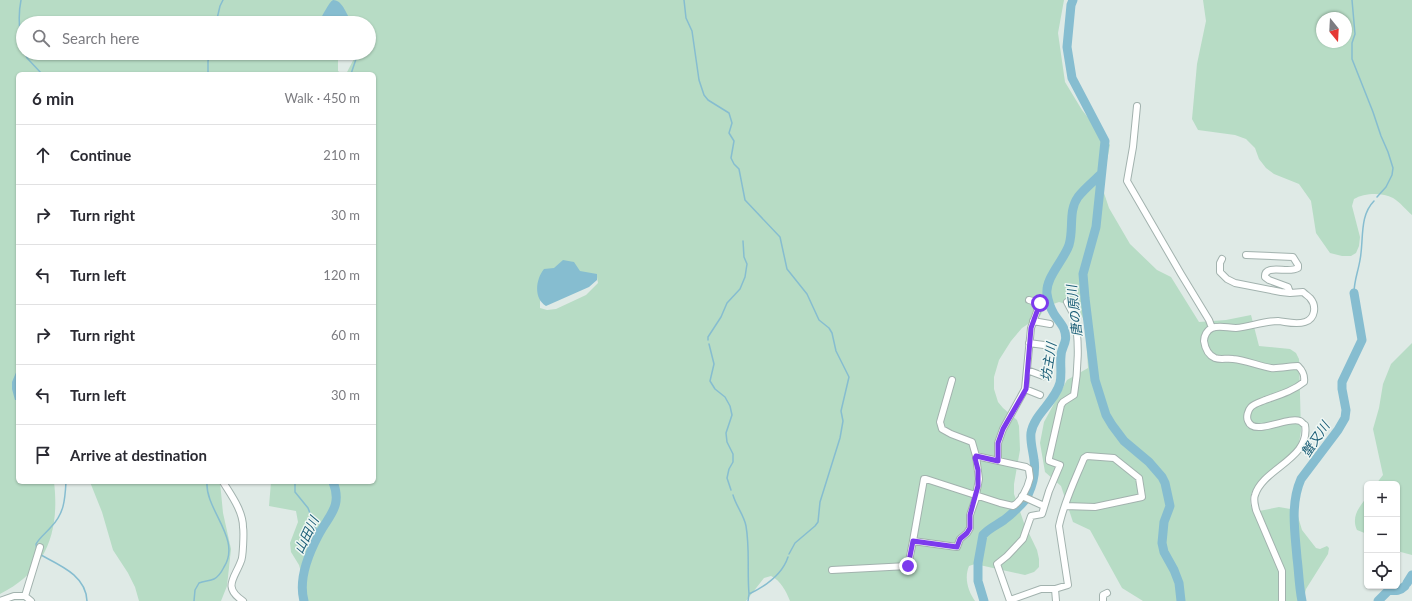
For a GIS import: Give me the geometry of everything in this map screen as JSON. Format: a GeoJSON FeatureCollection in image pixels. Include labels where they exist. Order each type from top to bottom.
{"type":"FeatureCollection","features":[{"type":"Feature","properties":{"kind":"street"},"geometry":{"type":"LineString","coordinates":[[1137,106],[1133,147],[1126,180],[1209,320],[1212,328]]}},
{"type":"Feature","properties":{"kind":"street"},"geometry":{"type":"LineString","coordinates":[[1246,255],[1293,257],[1298,265],[1298,268],[1294,270],[1270,269],[1264,274],[1269,280],[1288,287],[1290,293]]}},
{"type":"Feature","properties":{"kind":"street"},"geometry":{"type":"LineString","coordinates":[[1222,259],[1220,263],[1220,272],[1227,279],[1290,293],[1303,292],[1314,304],[1315,311],[1313,317],[1306,322],[1296,324],[1278,321],[1236,328],[1212,328],[1208,331],[1204,338],[1205,347],[1208,353],[1216,359],[1232,358],[1272,369],[1298,366],[1302,370],[1305,377],[1304,382],[1297,388],[1250,407],[1247,419],[1249,424],[1259,428],[1292,420],[1300,421],[1305,425],[1306,432],[1301,445],[1295,454],[1259,486],[1254,502],[1282,571],[1282,601]]}},
{"type":"Feature","properties":{"kind":"street"},"geometry":{"type":"LineString","coordinates":[[998,461],[998,443],[1003,429],[1026,389],[1031,328],[1040,303],[1029,300]]}},
{"type":"Feature","properties":{"kind":"street"},"geometry":{"type":"LineString","coordinates":[[1065,506],[1095,507],[1142,497],[1139,478],[1114,458],[1087,456],[1084,458],[1068,495],[1059,526],[1068,585],[1056,589],[1041,589],[1010,600],[997,564],[1019,544],[1023,538],[1031,516],[1042,514],[1049,490],[1060,465],[1049,461],[1049,458],[1061,405],[1074,395],[1077,381],[1076,332],[1074,316],[1067,302]]}},
{"type":"Feature","properties":{"kind":"street"},"geometry":{"type":"LineString","coordinates":[[1033,321],[1050,324]]}},
{"type":"Feature","properties":{"kind":"street"},"geometry":{"type":"LineString","coordinates":[[1029,343],[1051,346]]}},
{"type":"Feature","properties":{"kind":"street"},"geometry":{"type":"LineString","coordinates":[[1027,370],[1043,376]]}},
{"type":"Feature","properties":{"kind":"street"},"geometry":{"type":"LineString","coordinates":[[913,541],[957,547],[960,539],[970,528],[970,515],[979,479],[976,456],[972,442],[942,429],[940,422],[952,380]]}},
{"type":"Feature","properties":{"kind":"street"},"geometry":{"type":"LineString","coordinates":[[1026,389],[1040,395]]}},
{"type":"Feature","properties":{"kind":"street"},"geometry":{"type":"LineString","coordinates":[[832,570],[908,566],[924,479],[1009,506],[1016,505],[1022,496],[1030,477],[1029,469],[1026,467],[976,456]]}},
{"type":"Feature","properties":{"kind":"street"},"geometry":{"type":"LineString","coordinates":[[224,484],[234,500],[242,517],[244,526],[242,561],[232,578],[231,586],[236,597],[242,601]]}},
{"type":"Feature","properties":{"kind":"street"},"geometry":{"type":"LineString","coordinates":[[1022,496],[1044,506]]}},
{"type":"Feature","properties":{"kind":"street"},"geometry":{"type":"LineString","coordinates":[[25,596],[40,547]]}},
{"type":"Feature","properties":{"kind":"street"},"geometry":{"type":"LineString","coordinates":[[1056,589],[1056,601]]}},
{"type":"Feature","properties":{"kind":"street"},"geometry":{"type":"LineString","coordinates":[[1103,601],[1103,595],[1107,593]]}},
{"type":"Feature","properties":{"kind":"street"},"geometry":{"type":"LineString","coordinates":[[0,601],[14,596],[25,596],[31,601]]}},
{"type":"Feature","properties":{"kind":"green space"},"geometry":{"type":"Polygon","coordinates":[[[0,0],[1064,0],[1058,33],[1065,82],[1082,110],[1110,145],[1104,176],[1104,193],[1109,208],[1130,244],[1157,270],[1171,277],[1199,322],[1226,320],[1251,315],[1259,346],[1290,349],[1296,353],[1299,359],[1301,431],[1299,443],[1296,450],[1252,491],[1250,499],[1254,512],[1279,507],[1296,510],[1302,530],[1316,548],[1320,549],[1327,546],[1329,548],[1328,554],[1306,589],[1303,601],[1143,601],[1122,588],[1090,530],[1073,522],[1061,486],[1045,472],[1040,443],[1044,422],[1067,380],[1088,368],[1085,323],[1078,307],[1059,302],[1045,307],[1040,316],[1022,328],[1011,341],[999,360],[994,377],[994,389],[998,402],[1017,420],[1019,426],[1020,450],[1014,484],[1014,494],[1024,523],[1037,550],[1039,567],[1034,572],[1025,575],[975,564],[969,566],[967,580],[970,593],[975,601],[790,601],[783,587],[771,576],[764,578],[746,601],[303,601],[301,591],[304,582],[299,565],[291,552],[290,543],[298,522],[296,511],[269,506],[271,484],[376,484],[376,72],[347,72],[353,60],[376,60],[376,16],[16,16],[16,60],[338,60],[338,71],[339,72],[16,72],[16,484],[54,484],[55,517],[52,533],[39,562],[29,574],[16,585],[0,594],[0,0]],[[557,268],[540,291],[540,308],[547,310],[556,309],[586,295],[598,283],[597,277],[557,268]]]}},
{"type":"Feature","properties":{"kind":"green space"},"geometry":{"type":"Polygon","coordinates":[[[1203,0],[1412,0],[1412,215],[1389,196],[1373,194],[1358,197],[1354,199],[1352,206],[1360,237],[1359,246],[1356,253],[1351,256],[1342,256],[1330,253],[1316,233],[1311,201],[1299,184],[1274,174],[1266,168],[1259,159],[1255,148],[1246,139],[1235,135],[1198,130],[1192,119],[1197,64],[1206,21],[1203,0]]]}},
{"type":"Feature","properties":{"kind":"green space"},"geometry":{"type":"Polygon","coordinates":[[[1412,343],[1412,555],[1400,552],[1400,481],[1378,481],[1383,475],[1373,429],[1379,408],[1383,384],[1391,364],[1412,343]]]}},
{"type":"Feature","properties":{"kind":"green space"},"geometry":{"type":"Polygon","coordinates":[[[91,484],[220,484],[223,513],[231,549],[227,586],[221,601],[139,601],[135,587],[128,573],[113,550],[102,512],[91,484]]]}},
{"type":"Feature","properties":{"kind":"green space"},"geometry":{"type":"Polygon","coordinates":[[[1364,501],[1364,533],[1357,530],[1355,525],[1355,516],[1364,501]]]}},
{"type":"Feature","properties":{"kind":"water"},"geometry":{"type":"Polygon","coordinates":[[[331,1],[336,1],[342,5],[348,16],[322,16],[331,1]]]}},
{"type":"Feature","properties":{"kind":"water"},"geometry":{"type":"Polygon","coordinates":[[[563,260],[574,262],[580,271],[597,274],[597,280],[589,287],[546,306],[539,298],[537,288],[539,278],[544,269],[554,268],[563,260]]]}},
{"type":"Feature","properties":{"kind":"water"},"geometry":{"type":"Polygon","coordinates":[[[16,372],[16,400],[12,389],[12,382],[16,372]]]}},
{"type":"Feature","properties":{"kind":"waterway"},"geometry":{"type":"LineString","coordinates":[[19,16],[21,0]]}},
{"type":"Feature","properties":{"kind":"waterway"},"geometry":{"type":"LineString","coordinates":[[218,16],[223,0]]}},
{"type":"Feature","properties":{"kind":"waterway"},"geometry":{"type":"LineString","coordinates":[[684,0],[686,18],[692,31],[699,80],[704,95],[708,100],[729,113],[732,123],[729,133],[734,141],[731,158],[739,169],[745,200],[780,237],[787,269],[807,294],[819,320],[829,328],[832,333],[836,351],[849,377],[841,411],[843,421],[840,438],[820,502],[818,522],[795,543],[789,554]]}},
{"type":"Feature","properties":{"kind":"waterway","name":"唐の原川"},"geometry":{"type":"LineString","coordinates":[[1073,0],[1071,5],[1067,47],[1072,78],[1105,141],[1096,227],[1083,274],[1095,380],[1106,415],[1112,425],[1124,441],[1149,462],[1162,477],[1165,483],[1170,506],[1164,522],[1162,543],[1164,552],[1179,583],[1181,601]]}},
{"type":"Feature","properties":{"kind":"waterway"},"geometry":{"type":"LineString","coordinates":[[1352,0],[1355,34],[1352,43],[1352,59],[1393,168],[1392,175],[1386,187],[1377,197]]}},
{"type":"Feature","properties":{"kind":"waterway"},"geometry":{"type":"LineString","coordinates":[[29,60],[40,72]]}},
{"type":"Feature","properties":{"kind":"waterway"},"geometry":{"type":"LineString","coordinates":[[208,60],[208,72]]}},
{"type":"Feature","properties":{"kind":"waterway"},"geometry":{"type":"LineString","coordinates":[[352,72],[356,60]]}},
{"type":"Feature","properties":{"kind":"waterway","name":"坊主川"},"geometry":{"type":"LineString","coordinates":[[1028,495],[1033,483],[1035,469],[1031,433],[1036,420],[1054,396],[1060,383],[1061,353],[1066,338],[1063,327],[1050,305],[1047,288],[1052,275],[1067,251],[1069,245],[1072,214],[1075,202],[1083,191],[1101,174]]}},
{"type":"Feature","properties":{"kind":"waterway"},"geometry":{"type":"LineString","coordinates":[[1354,293],[1361,252],[1364,221],[1369,207],[1374,201]]}},
{"type":"Feature","properties":{"kind":"waterway"},"geometry":{"type":"LineString","coordinates":[[708,340],[708,337],[721,317],[727,303],[740,289],[745,277],[747,264],[744,257],[743,241]]}},
{"type":"Feature","properties":{"kind":"waterway","name":"蟹又川"},"geometry":{"type":"LineString","coordinates":[[1302,601],[1294,528],[1295,498],[1301,479],[1338,430],[1345,418],[1346,410],[1342,382],[1362,340],[1354,293]]}},
{"type":"Feature","properties":{"kind":"waterway"},"geometry":{"type":"LineString","coordinates":[[709,344],[714,364],[710,381],[715,389],[725,397],[730,406],[732,415],[726,433],[727,442],[733,454],[733,462],[729,469],[727,478],[731,490]]}},
{"type":"Feature","properties":{"kind":"waterway"},"geometry":{"type":"LineString","coordinates":[[37,551],[36,544],[59,517],[63,506],[66,484]]}},
{"type":"Feature","properties":{"kind":"waterway"},"geometry":{"type":"LineString","coordinates":[[194,601],[195,590],[199,583],[212,580],[217,577],[223,569],[228,556],[229,546],[226,535],[211,503],[207,484]]}},
{"type":"Feature","properties":{"kind":"waterway"},"geometry":{"type":"LineString","coordinates":[[295,484],[295,492],[308,508],[318,534]]}},
{"type":"Feature","properties":{"kind":"waterway","name":"山田川"},"geometry":{"type":"LineString","coordinates":[[304,601],[302,584],[305,567],[318,536],[333,511],[336,498],[334,484]]}},
{"type":"Feature","properties":{"kind":"waterway"},"geometry":{"type":"LineString","coordinates":[[733,495],[744,518],[746,526],[748,543],[749,594]]}},
{"type":"Feature","properties":{"kind":"waterway","name":"坊主川"},"geometry":{"type":"LineString","coordinates":[[984,601],[978,581],[978,563],[983,535],[1004,520],[1025,500]]}},
{"type":"Feature","properties":{"kind":"waterway"},"geometry":{"type":"LineString","coordinates":[[39,554],[63,567],[77,578],[82,584],[87,601]]}},
{"type":"Feature","properties":{"kind":"waterway"},"geometry":{"type":"LineString","coordinates":[[748,601],[749,594],[767,584],[778,575],[788,557]]}},
{"type":"Feature","properties":{"kind":"waterway"},"geometry":{"type":"LineString","coordinates":[[1407,583],[1412,575]]}},
{"type":"Feature","properties":{"kind":"waterway"},"geometry":{"type":"LineString","coordinates":[[1378,601],[1389,590],[1398,590],[1405,586]]}},
{"type":"Feature","properties":{"kind":"route"},"geometry":{"type":"LineString","coordinates":[[908,566],[913,541],[957,547],[960,539],[970,528],[970,515],[979,479],[975,458],[976,456],[998,461],[998,443],[1003,429],[1026,389],[1031,328],[1040,303]]}}]}
